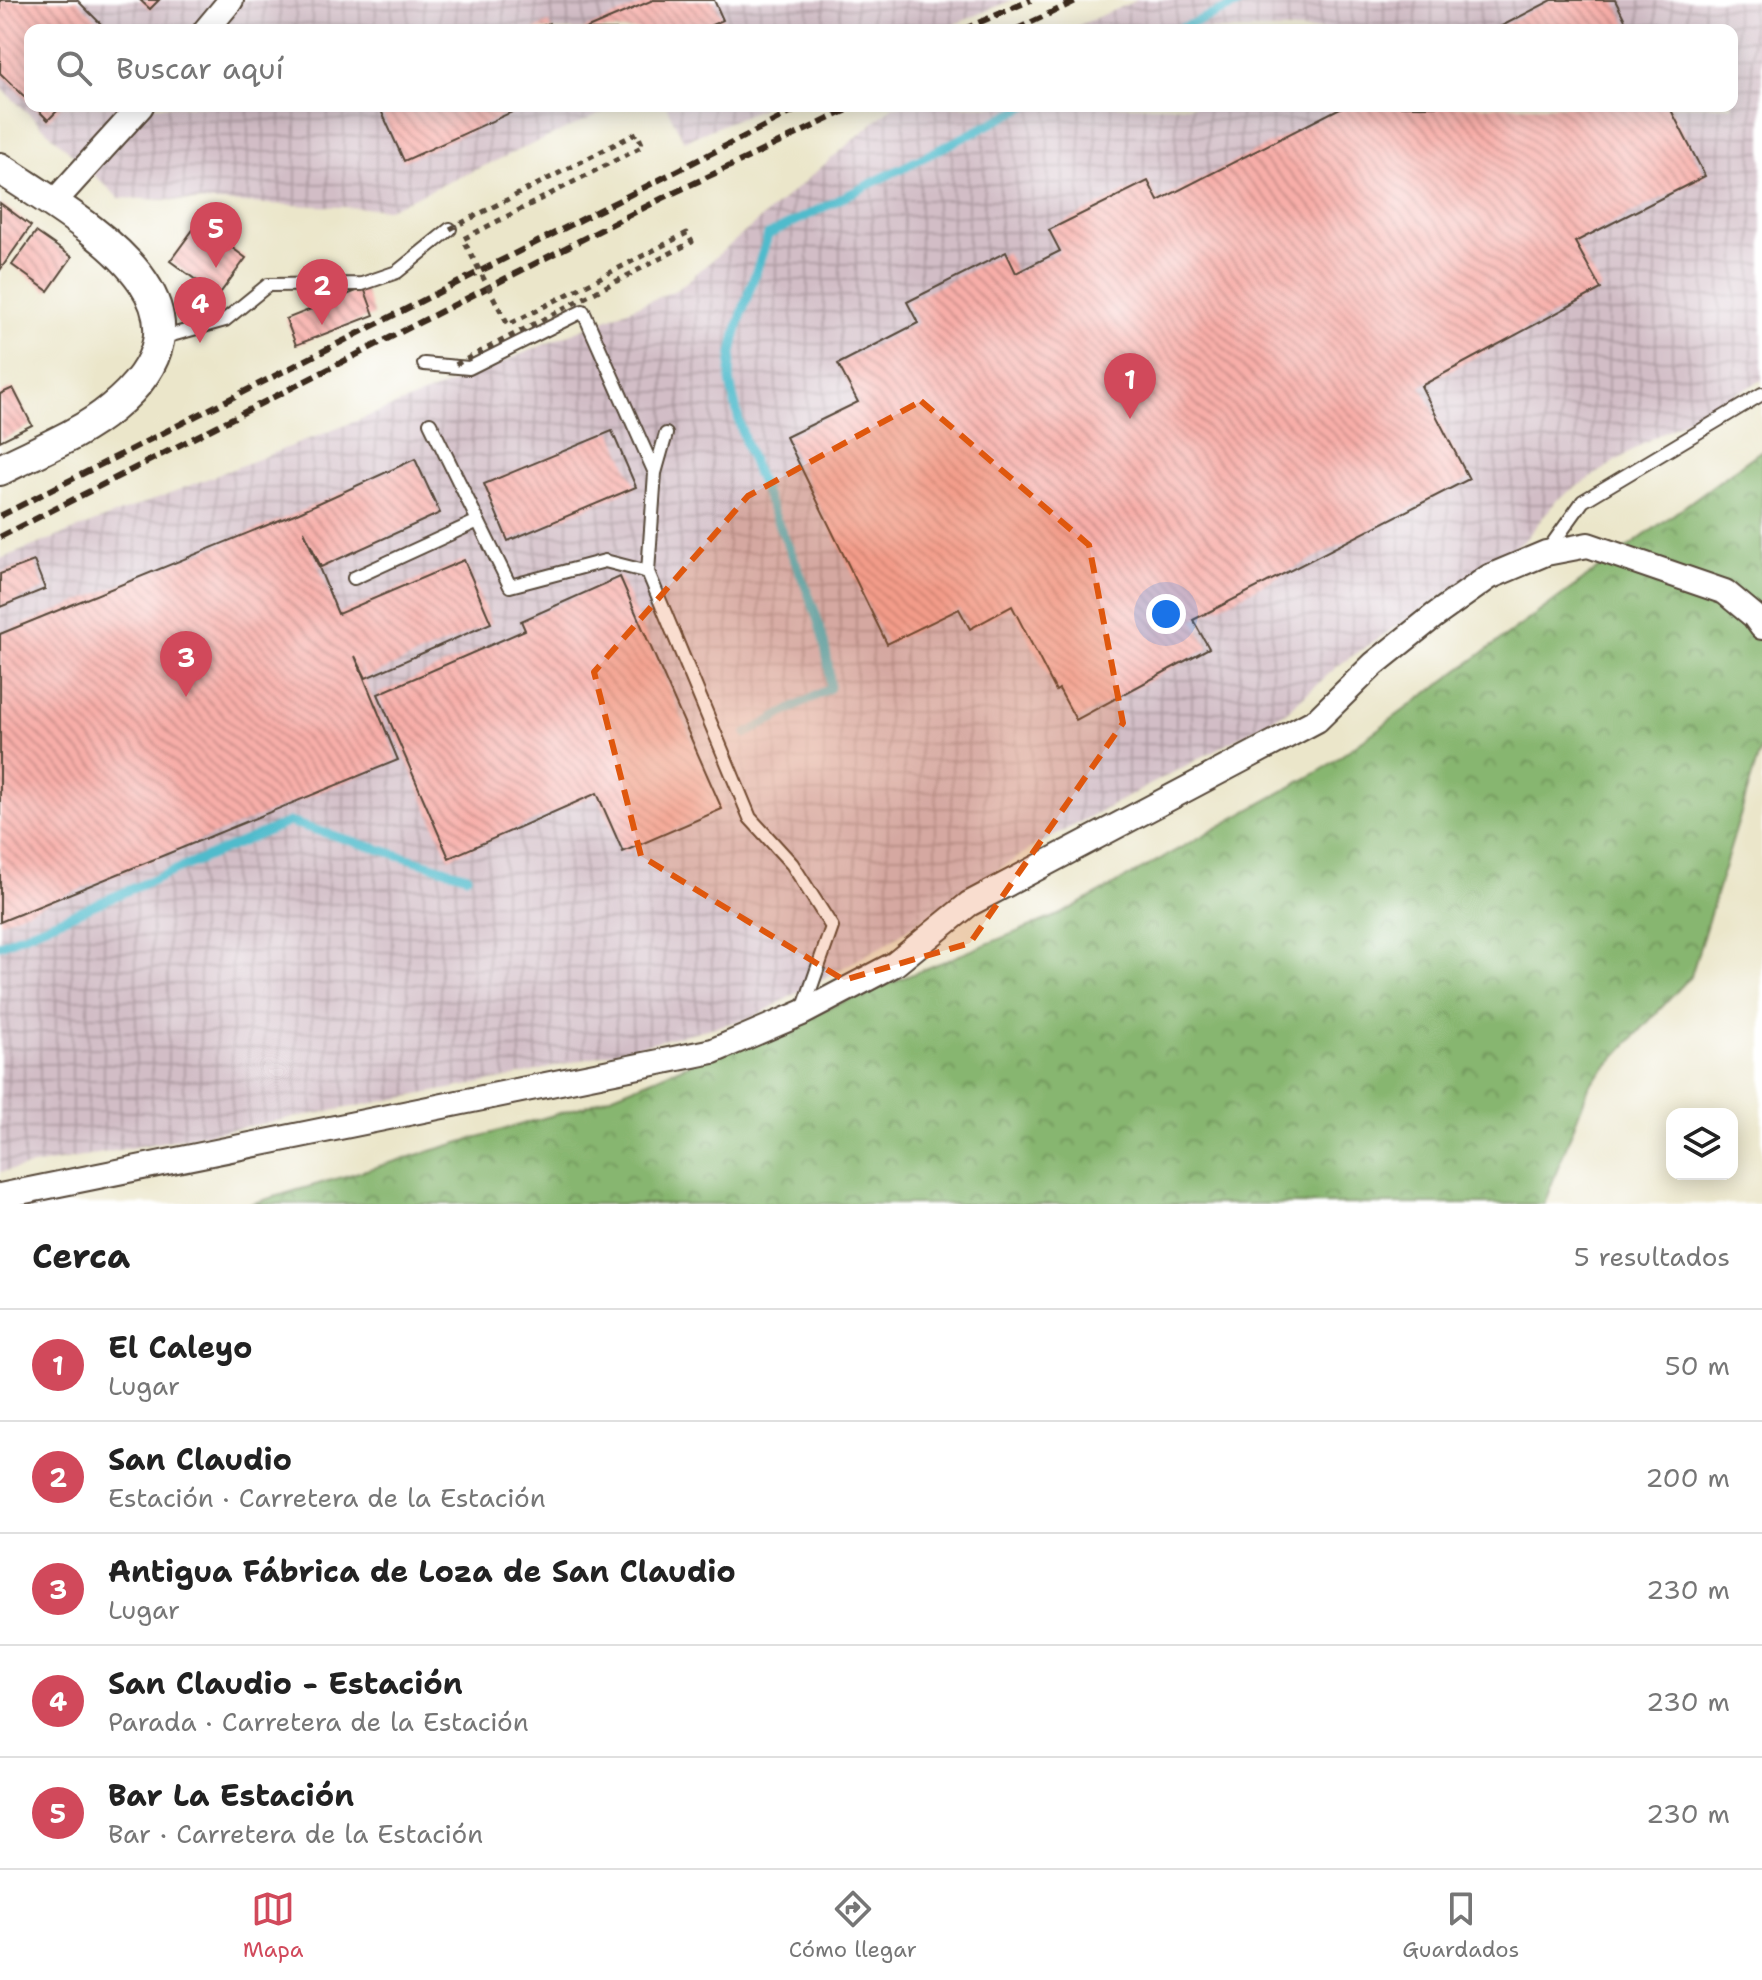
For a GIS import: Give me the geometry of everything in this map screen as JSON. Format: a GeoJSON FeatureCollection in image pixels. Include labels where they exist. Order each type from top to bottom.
{"type":"FeatureCollection","features":[{"type":"Feature","properties":{"kind":"street"},"geometry":{"type":"LineString","coordinates":[[211,24],[231,0]]}},
{"type":"Feature","properties":{"kind":"street"},"geometry":{"type":"LineString","coordinates":[[54,202],[136,112]]}},
{"type":"Feature","properties":{"kind":"street"},"geometry":{"type":"LineString","coordinates":[[0,168],[54,202],[136,271],[155,304],[161,338],[132,389],[112,408],[88,425],[0,470]]}},
{"type":"Feature","properties":{"kind":"street"},"geometry":{"type":"LineString","coordinates":[[0,1196],[713,1051],[802,1013],[895,964],[969,904],[1317,720],[1374,664],[1434,616],[1489,577],[1546,553],[1588,545],[1725,592],[1754,616],[1762,627]]}},
{"type":"Feature","properties":{"kind":"lane"},"geometry":{"type":"LineString","coordinates":[[161,338],[225,320],[268,285],[362,284],[397,272],[450,229]]}},
{"type":"Feature","properties":{"kind":"lane"},"geometry":{"type":"LineString","coordinates":[[424,364],[469,368],[583,311],[655,473]]}},
{"type":"Feature","properties":{"kind":"lane"},"geometry":{"type":"LineString","coordinates":[[1546,553],[1583,501],[1762,394]]}},
{"type":"Feature","properties":{"kind":"lane"},"geometry":{"type":"LineString","coordinates":[[430,423],[510,586],[605,561],[648,572]]}},
{"type":"Feature","properties":{"kind":"lane"},"geometry":{"type":"LineString","coordinates":[[666,434],[655,473],[648,572],[750,818],[792,864],[832,927],[802,1013]]}},
{"type":"Feature","properties":{"kind":"lane"},"geometry":{"type":"LineString","coordinates":[[354,578],[478,521]]}},
{"type":"Feature","properties":{"kind":"path"},"geometry":{"type":"LineString","coordinates":[[450,229],[637,133],[643,146],[463,239],[508,325],[687,233],[692,242],[453,366]]}},
{"type":"Feature","properties":{"kind":"highlighted area"},"geometry":{"type":"Polygon","coordinates":[[[921,401],[1089,545],[1123,723],[970,943],[844,980],[641,856],[594,672],[748,496],[921,401]]]}},
{"type":"Feature","properties":{"kind":"shaded area"},"geometry":{"type":"Polygon","coordinates":[[[0,0],[1012,0],[956,24],[24,24],[24,109],[0,87],[0,0]]]}},
{"type":"Feature","properties":{"kind":"shaded area"},"geometry":{"type":"Polygon","coordinates":[[[1137,0],[1762,0],[1762,380],[1645,442],[1557,500],[1524,541],[1339,665],[1286,712],[1030,849],[884,945],[752,1018],[504,1079],[0,1172],[0,559],[418,397],[678,289],[886,112],[1738,112],[1738,24],[1082,24],[1137,0]]]}},
{"type":"Feature","properties":{"kind":"shaded area"},"geometry":{"type":"Polygon","coordinates":[[[27,112],[605,112],[388,209],[119,198],[27,112]]]}},
{"type":"Feature","properties":{"kind":"shaded area"},"geometry":{"type":"Polygon","coordinates":[[[669,112],[752,112],[684,141],[669,112]]]}},
{"type":"Feature","properties":{"kind":"green space"},"geometry":{"type":"Polygon","coordinates":[[[1762,450],[1762,744],[1691,976],[1590,1084],[1544,1204],[250,1204],[591,1104],[1061,914],[1323,769],[1762,450]]]}},
{"type":"Feature","properties":{"kind":"building"},"geometry":{"type":"Polygon","coordinates":[[[0,0],[77,0],[101,24],[24,24],[24,96],[0,73],[0,0]]]}},
{"type":"Feature","properties":{"kind":"building"},"geometry":{"type":"Polygon","coordinates":[[[140,0],[159,0],[150,9],[140,0]]]}},
{"type":"Feature","properties":{"kind":"building"},"geometry":{"type":"Polygon","coordinates":[[[653,0],[714,0],[723,20],[714,24],[597,24],[653,0]]]}},
{"type":"Feature","properties":{"kind":"building"},"geometry":{"type":"Polygon","coordinates":[[[1552,0],[1615,0],[1627,24],[1506,24],[1552,0]]]}},
{"type":"Feature","properties":{"kind":"building"},"geometry":{"type":"Polygon","coordinates":[[[40,112],[56,112],[48,120],[40,112]]]}},
{"type":"Feature","properties":{"kind":"building"},"geometry":{"type":"Polygon","coordinates":[[[382,112],[512,112],[404,161],[382,112]]]}},
{"type":"Feature","properties":{"kind":"building"},"geometry":{"type":"Polygon","coordinates":[[[1332,112],[1672,112],[1705,176],[1575,242],[1601,289],[1421,386],[1469,479],[1193,620],[1209,648],[1076,720],[1059,689],[1056,691],[1012,606],[970,629],[959,609],[887,644],[786,437],[858,402],[838,364],[918,323],[907,302],[1006,252],[1016,273],[1060,251],[1049,230],[1148,181],[1158,201],[1332,112]]]}},
{"type":"Feature","properties":{"kind":"building"},"geometry":{"type":"Polygon","coordinates":[[[0,203],[31,226],[0,270],[0,203]]]}},
{"type":"Feature","properties":{"kind":"building"},"geometry":{"type":"Polygon","coordinates":[[[198,223],[246,258],[218,296],[170,261],[198,223]]]}},
{"type":"Feature","properties":{"kind":"building"},"geometry":{"type":"Polygon","coordinates":[[[36,232],[72,257],[48,291],[12,265],[36,232]]]}},
{"type":"Feature","properties":{"kind":"building"},"geometry":{"type":"Polygon","coordinates":[[[364,288],[374,315],[296,345],[286,319],[364,288]]]}},
{"type":"Feature","properties":{"kind":"building"},"geometry":{"type":"Polygon","coordinates":[[[13,388],[32,425],[0,441],[0,394],[13,388]]]}},
{"type":"Feature","properties":{"kind":"building"},"geometry":{"type":"Polygon","coordinates":[[[612,431],[636,487],[508,541],[484,484],[612,431]]]}},
{"type":"Feature","properties":{"kind":"building"},"geometry":{"type":"Polygon","coordinates":[[[415,459],[440,513],[321,567],[304,531],[338,614],[464,560],[491,623],[366,678],[355,656],[398,760],[0,922],[0,634],[297,513],[415,459]]]}},
{"type":"Feature","properties":{"kind":"building"},"geometry":{"type":"Polygon","coordinates":[[[34,561],[45,589],[0,607],[0,574],[34,561]]]}},
{"type":"Feature","properties":{"kind":"building"},"geometry":{"type":"Polygon","coordinates":[[[620,577],[722,809],[623,852],[597,793],[449,858],[378,694],[525,630],[521,621],[620,577]]]}},
{"type":"Feature","properties":{"kind":"waterway"},"geometry":{"type":"LineString","coordinates":[[1191,24],[1247,0]]}},
{"type":"Feature","properties":{"kind":"waterway"},"geometry":{"type":"LineString","coordinates":[[746,734],[830,688],[827,655],[818,621],[746,446],[731,385],[734,342],[768,235],[1014,112]]}},
{"type":"Feature","properties":{"kind":"waterway"},"geometry":{"type":"LineString","coordinates":[[0,945],[289,822],[467,876]]}},
{"type":"Feature","properties":{"kind":"railway"},"geometry":{"type":"LineString","coordinates":[[976,24],[1031,0]]}},
{"type":"Feature","properties":{"kind":"railway"},"geometry":{"type":"LineString","coordinates":[[1028,24],[1078,0]]}},
{"type":"Feature","properties":{"kind":"railway"},"geometry":{"type":"LineString","coordinates":[[0,516],[792,112]]}},
{"type":"Feature","properties":{"kind":"railway"},"geometry":{"type":"LineString","coordinates":[[0,537],[663,198],[843,112]]}},
{"type":"Feature","properties":{"kind":"place","name":"Bar La Estación"},"geometry":{"type":"Point","coordinates":[216,268]}},
{"type":"Feature","properties":{"kind":"place","name":"San Claudio"},"geometry":{"type":"Point","coordinates":[322,325]}},
{"type":"Feature","properties":{"kind":"place","name":"San Claudio - Estación"},"geometry":{"type":"Point","coordinates":[200,343]}},
{"type":"Feature","properties":{"kind":"place","name":"El Caleyo"},"geometry":{"type":"Point","coordinates":[1130,419]}},
{"type":"Feature","properties":{"kind":"place","name":"Antigua Fábrica de Loza de San Claudio"},"geometry":{"type":"Point","coordinates":[186,697]}}]}
